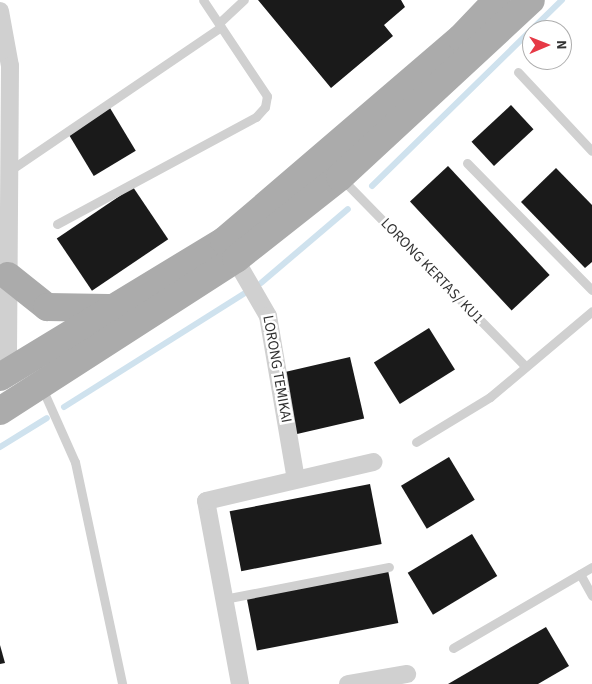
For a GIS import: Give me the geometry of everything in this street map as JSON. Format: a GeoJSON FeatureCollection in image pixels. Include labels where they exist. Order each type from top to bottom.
{"type":"FeatureCollection","features":[{"type":"Feature","properties":{"kind":"main road"},"geometry":{"type":"LineString","coordinates":[[3,369],[116,307],[230,250],[461,38],[496,0]]}},
{"type":"Feature","properties":{"kind":"main road"},"geometry":{"type":"LineString","coordinates":[[0,411],[33,390],[230,250],[340,177],[530,0]]}},
{"type":"Feature","properties":{"kind":"main road"},"geometry":{"type":"LineString","coordinates":[[8,276],[47,307],[79,311],[116,307]]}},
{"type":"Feature","properties":{"kind":"street"},"geometry":{"type":"LineString","coordinates":[[0,11],[10,66],[6,173],[8,276],[3,369],[33,390]]}},
{"type":"Feature","properties":{"kind":"street","name":"LORONG TEMIKAI"},"geometry":{"type":"LineString","coordinates":[[230,250],[268,316],[296,479]]}},
{"type":"Feature","properties":{"kind":"street"},"geometry":{"type":"LineString","coordinates":[[240,684],[206,501],[374,462]]}},
{"type":"Feature","properties":{"kind":"street"},"geometry":{"type":"LineString","coordinates":[[348,684],[408,674]]}},
{"type":"Feature","properties":{"kind":"lane"},"geometry":{"type":"LineString","coordinates":[[57,224],[256,116],[265,107],[267,96],[203,0]]}},
{"type":"Feature","properties":{"kind":"lane"},"geometry":{"type":"LineString","coordinates":[[6,173],[220,25],[244,0]]}},
{"type":"Feature","properties":{"kind":"lane"},"geometry":{"type":"LineString","coordinates":[[518,72],[592,151]]}},
{"type":"Feature","properties":{"kind":"lane"},"geometry":{"type":"LineString","coordinates":[[467,163],[592,290]]}},
{"type":"Feature","properties":{"kind":"lane","name":"LORONG KERTAS/ KU1"},"geometry":{"type":"LineString","coordinates":[[340,177],[524,364]]}},
{"type":"Feature","properties":{"kind":"lane"},"geometry":{"type":"LineString","coordinates":[[416,442],[490,397],[524,364],[592,311]]}},
{"type":"Feature","properties":{"kind":"lane"},"geometry":{"type":"LineString","coordinates":[[33,390],[76,462],[122,684]]}},
{"type":"Feature","properties":{"kind":"lane"},"geometry":{"type":"LineString","coordinates":[[224,599],[389,567]]}},
{"type":"Feature","properties":{"kind":"lane"},"geometry":{"type":"LineString","coordinates":[[452,648],[592,568]]}},
{"type":"Feature","properties":{"kind":"lane"},"geometry":{"type":"LineString","coordinates":[[580,574],[592,596]]}},
{"type":"Feature","properties":{"kind":"building"},"geometry":{"type":"Polygon","coordinates":[[[258,0],[401,0],[405,7],[384,25],[393,36],[331,88],[258,0]]]}},
{"type":"Feature","properties":{"kind":"building"},"geometry":{"type":"Polygon","coordinates":[[[511,105],[534,129],[494,166],[472,142],[511,105]]]}},
{"type":"Feature","properties":{"kind":"building"},"geometry":{"type":"Polygon","coordinates":[[[110,108],[136,151],[94,176],[68,133],[110,108]]]}},
{"type":"Feature","properties":{"kind":"building"},"geometry":{"type":"Polygon","coordinates":[[[448,166],[550,275],[512,310],[410,201],[448,166]]]}},
{"type":"Feature","properties":{"kind":"building"},"geometry":{"type":"Polygon","coordinates":[[[556,168],[592,205],[592,262],[585,268],[521,202],[556,168]]]}},
{"type":"Feature","properties":{"kind":"building"},"geometry":{"type":"Polygon","coordinates":[[[133,187],[168,239],[92,291],[57,238],[133,187]]]}},
{"type":"Feature","properties":{"kind":"building"},"geometry":{"type":"Polygon","coordinates":[[[429,328],[455,370],[400,404],[374,362],[429,328]]]}},
{"type":"Feature","properties":{"kind":"building"},"geometry":{"type":"Polygon","coordinates":[[[350,357],[364,418],[296,434],[282,373],[350,357]]]}},
{"type":"Feature","properties":{"kind":"building"},"geometry":{"type":"Polygon","coordinates":[[[449,457],[475,500],[427,529],[401,486],[449,457]]]}},
{"type":"Feature","properties":{"kind":"building"},"geometry":{"type":"Polygon","coordinates":[[[370,484],[382,544],[241,571],[230,511],[370,484]]]}},
{"type":"Feature","properties":{"kind":"building"},"geometry":{"type":"Polygon","coordinates":[[[472,534],[497,576],[433,615],[408,573],[472,534]]]}},
{"type":"Feature","properties":{"kind":"building"},"geometry":{"type":"Polygon","coordinates":[[[388,570],[398,623],[257,650],[247,597],[388,570]]]}},
{"type":"Feature","properties":{"kind":"building"},"geometry":{"type":"Polygon","coordinates":[[[546,627],[569,666],[538,684],[448,684],[546,627]]]}},
{"type":"Feature","properties":{"kind":"building"},"geometry":{"type":"Polygon","coordinates":[[[0,645],[5,663],[0,664],[0,645]]]}},
{"type":"Feature","properties":{"kind":"waterway"},"geometry":{"type":"LineString","coordinates":[[372,186],[562,0]]}},
{"type":"Feature","properties":{"kind":"waterway"},"geometry":{"type":"LineString","coordinates":[[261,283],[348,209]]}},
{"type":"Feature","properties":{"kind":"waterway"},"geometry":{"type":"LineString","coordinates":[[64,407],[250,290]]}},
{"type":"Feature","properties":{"kind":"waterway"},"geometry":{"type":"LineString","coordinates":[[0,447],[47,418]]}}]}
